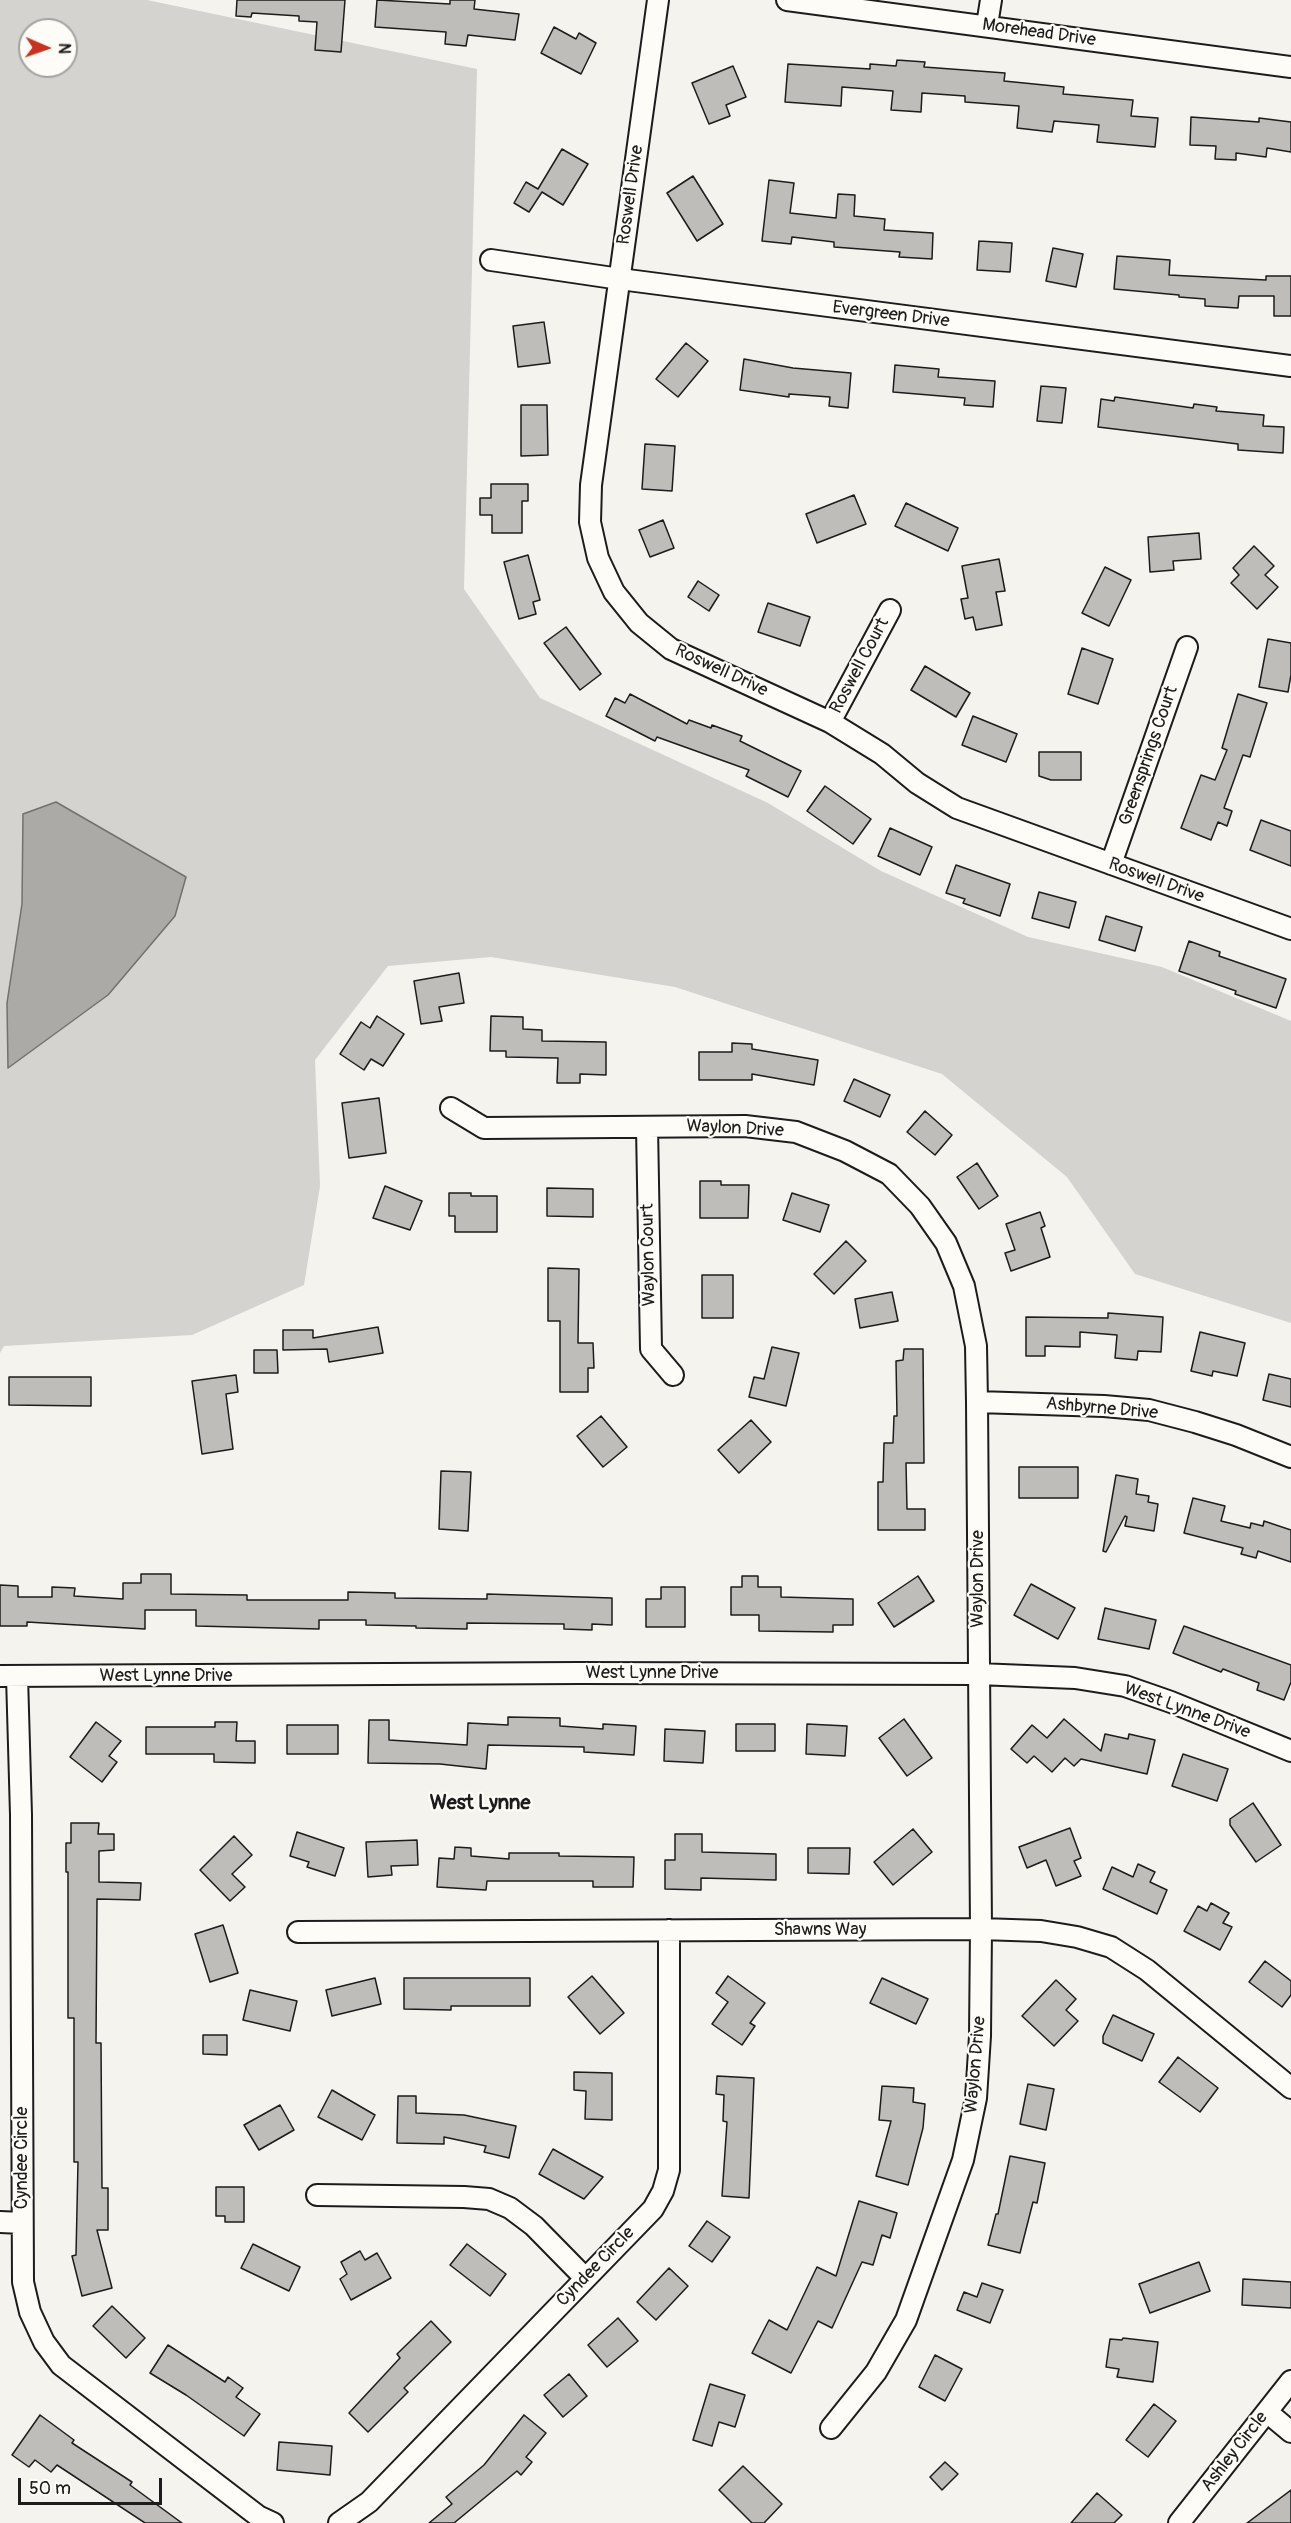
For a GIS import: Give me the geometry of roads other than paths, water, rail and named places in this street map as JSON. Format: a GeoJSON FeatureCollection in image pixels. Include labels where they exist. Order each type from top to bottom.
{"type":"FeatureCollection","features":[{"type":"Feature","properties":{"kind":"street","name":"Roswell Drive"},"geometry":{"type":"LineString","coordinates":[[658,0],[591,486],[590,522],[602,567],[614,592],[639,623],[671,649],[830,722],[882,754],[917,783],[957,808],[1291,929]]}},
{"type":"Feature","properties":{"kind":"street","name":"Morehead Drive"},"geometry":{"type":"LineString","coordinates":[[788,0],[987,25],[1291,68]]}},
{"type":"Feature","properties":{"kind":"street"},"geometry":{"type":"LineString","coordinates":[[987,25],[991,0]]}},
{"type":"Feature","properties":{"kind":"street","name":"Evergreen Drive"},"geometry":{"type":"LineString","coordinates":[[491,260],[620,279],[1291,366]]}},
{"type":"Feature","properties":{"kind":"street","name":"Roswell Court"},"geometry":{"type":"LineString","coordinates":[[830,722],[890,610]]}},
{"type":"Feature","properties":{"kind":"street","name":"Greensprings Court"},"geometry":{"type":"LineString","coordinates":[[1111,864],[1187,647]]}},
{"type":"Feature","properties":{"kind":"street","name":"Waylon Drive"},"geometry":{"type":"LineString","coordinates":[[451,1108],[484,1128],[745,1126],[796,1132],[845,1151],[889,1174],[920,1206],[946,1244],[964,1286],[976,1346],[978,1402],[981,1929],[980,2036],[976,2098],[963,2160],[906,2320],[876,2372],[831,2428]]}},
{"type":"Feature","properties":{"kind":"street","name":"Waylon Court"},"geometry":{"type":"LineString","coordinates":[[647,1126],[651,1349],[673,1375]]}},
{"type":"Feature","properties":{"kind":"street","name":"Ashbyrne Drive"},"geometry":{"type":"LineString","coordinates":[[978,1402],[1104,1406],[1149,1410],[1236,1435],[1291,1457]]}},
{"type":"Feature","properties":{"kind":"street","name":"West Lynne Drive"},"geometry":{"type":"LineString","coordinates":[[9,1676],[568,1673],[978,1674],[1075,1678],[1125,1686],[1172,1702],[1291,1751]]}},
{"type":"Feature","properties":{"kind":"street","name":"Cyndee Circle"},"geometry":{"type":"LineString","coordinates":[[9,1676],[21,1827],[23,2282],[30,2312],[44,2342],[61,2365],[258,2516],[273,2523]]}},
{"type":"Feature","properties":{"kind":"street","name":"Shawns Way"},"geometry":{"type":"LineString","coordinates":[[298,1932],[981,1929],[1041,1931],[1077,1936],[1111,1947],[1147,1970],[1291,2088]]}},
{"type":"Feature","properties":{"kind":"street","name":"Cyndee Circle"},"geometry":{"type":"LineString","coordinates":[[339,2523],[369,2502],[653,2209],[663,2191],[669,2170],[669,1930]]}},
{"type":"Feature","properties":{"kind":"street"},"geometry":{"type":"LineString","coordinates":[[317,2195],[489,2199],[510,2208],[534,2226],[585,2278]]}},
{"type":"Feature","properties":{"kind":"street"},"geometry":{"type":"LineString","coordinates":[[0,2222],[22,2223]]}},
{"type":"Feature","properties":{"kind":"street","name":"Ashley Circle"},"geometry":{"type":"LineString","coordinates":[[1179,2523],[1291,2381]]}},
{"type":"Feature","properties":{"kind":"street"},"geometry":{"type":"LineString","coordinates":[[1267,2412],[1291,2432]]}},
{"type":"Feature","properties":{"kind":"district","name":"West Lynne"},"geometry":{"type":"Point","coordinates":[480,1804]}}]}
